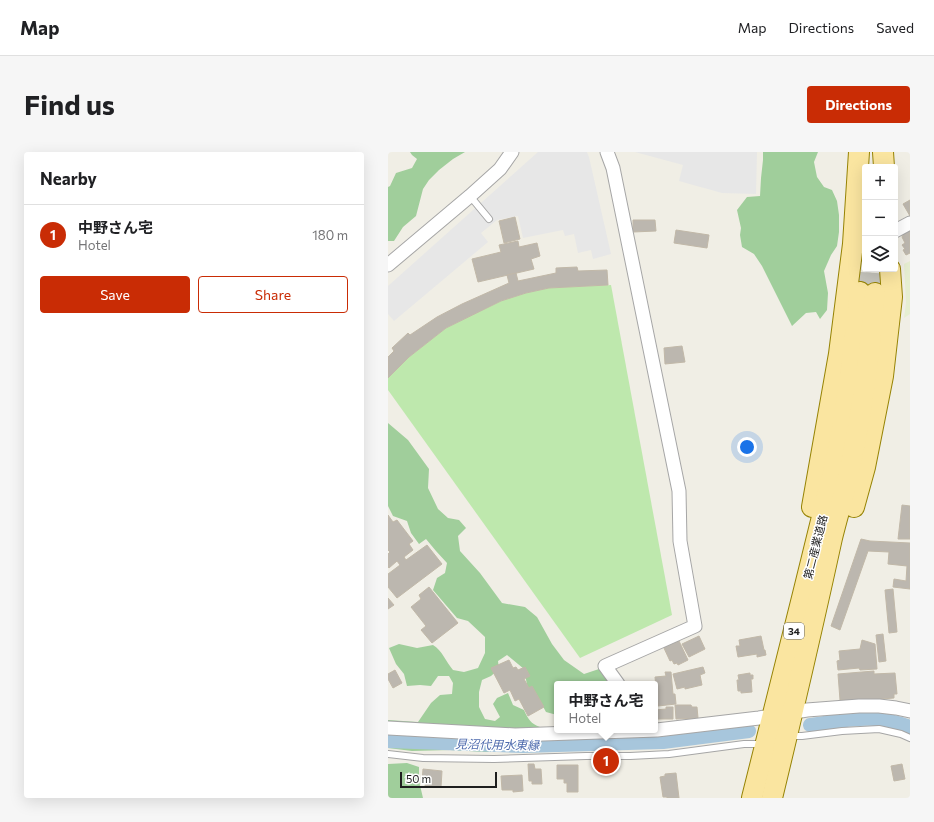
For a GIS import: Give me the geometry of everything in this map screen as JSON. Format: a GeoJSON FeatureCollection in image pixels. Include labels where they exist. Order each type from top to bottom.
{"type":"FeatureCollection","features":[{"type":"Feature","properties":{"kind":"main road"},"geometry":{"type":"LineString","coordinates":[[812,594],[808,529],[859,248],[859,152]]}},
{"type":"Feature","properties":{"kind":"main road"},"geometry":{"type":"LineString","coordinates":[[883,152],[884,164]]}},
{"type":"Feature","properties":{"kind":"main road"},"geometry":{"type":"LineString","coordinates":[[812,594],[839,557],[865,467],[883,376],[892,297],[890,272]]}},
{"type":"Feature","properties":{"kind":"main road","name":"第二産業道路"},"geometry":{"type":"LineString","coordinates":[[752,798],[773,716],[834,530],[850,467],[868,362],[867,293]]}},
{"type":"Feature","properties":{"kind":"main road","name":"第二産業道路"},"geometry":{"type":"LineString","coordinates":[[772,798],[793,712],[812,594]]}},
{"type":"Feature","properties":{"kind":"street"},"geometry":{"type":"LineString","coordinates":[[388,265],[470,196],[500,168],[512,152]]}},
{"type":"Feature","properties":{"kind":"street"},"geometry":{"type":"LineString","coordinates":[[607,152],[613,168],[679,491],[680,541],[695,626],[605,666],[616,681]]}},
{"type":"Feature","properties":{"kind":"street"},"geometry":{"type":"LineString","coordinates":[[898,229],[910,223]]}},
{"type":"Feature","properties":{"kind":"street"},"geometry":{"type":"LineString","coordinates":[[658,730],[773,716],[807,710],[859,706],[890,707],[910,711]]}},
{"type":"Feature","properties":{"kind":"street"},"geometry":{"type":"LineString","coordinates":[[388,728],[515,734],[554,733]]}},
{"type":"Feature","properties":{"kind":"lane"},"geometry":{"type":"LineString","coordinates":[[470,196],[490,219]]}},
{"type":"Feature","properties":{"kind":"lane"},"geometry":{"type":"LineString","coordinates":[[787,735],[802,736],[842,731],[879,729],[901,734],[910,738]]}},
{"type":"Feature","properties":{"kind":"lane"},"geometry":{"type":"LineString","coordinates":[[388,754],[423,758],[494,759],[630,756],[669,754],[744,744],[765,744]]}},
{"type":"Feature","properties":{"kind":"green space"},"geometry":{"type":"Polygon","coordinates":[[[410,152],[465,152],[453,159],[429,180],[423,189],[416,216],[403,227],[394,241],[388,241],[388,187],[390,186],[396,173],[412,168],[417,159],[410,152]]]}},
{"type":"Feature","properties":{"kind":"green space"},"geometry":{"type":"Polygon","coordinates":[[[763,152],[818,152],[814,162],[817,177],[824,187],[832,190],[837,201],[839,232],[837,246],[824,271],[828,293],[827,310],[820,319],[816,312],[806,313],[792,326],[762,266],[754,254],[742,247],[740,235],[741,228],[737,210],[747,197],[760,196],[763,152]]]}},
{"type":"Feature","properties":{"kind":"green space"},"geometry":{"type":"Polygon","coordinates":[[[910,261],[910,314],[904,318],[906,303],[904,264],[910,261]]]}},
{"type":"Feature","properties":{"kind":"green space"},"geometry":{"type":"Polygon","coordinates":[[[611,285],[672,615],[580,658],[388,390],[388,378],[409,357],[446,328],[501,301],[549,288],[611,285]]]}},
{"type":"Feature","properties":{"kind":"green space"},"geometry":{"type":"Polygon","coordinates":[[[388,423],[408,440],[429,469],[428,488],[438,509],[448,518],[459,520],[466,528],[458,536],[460,551],[480,573],[502,603],[525,607],[537,617],[552,644],[564,660],[584,674],[599,669],[607,681],[554,681],[554,714],[546,712],[540,701],[528,690],[524,669],[507,655],[498,661],[499,669],[491,676],[482,680],[479,692],[479,707],[485,719],[495,721],[500,717],[493,704],[497,698],[508,693],[513,705],[524,710],[530,721],[540,727],[537,740],[504,749],[486,752],[450,750],[412,751],[388,748],[388,720],[418,722],[431,703],[440,695],[452,694],[453,683],[449,676],[438,676],[431,686],[407,686],[404,674],[396,664],[389,648],[399,644],[417,648],[433,645],[441,653],[453,670],[464,672],[478,668],[485,653],[485,637],[468,621],[457,618],[433,590],[437,578],[445,573],[447,563],[426,539],[419,544],[411,533],[407,521],[393,516],[388,506],[388,423]]]}},
{"type":"Feature","properties":{"kind":"green space"},"geometry":{"type":"Polygon","coordinates":[[[407,763],[419,767],[419,781],[423,798],[388,798],[388,764],[407,763]]]}},
{"type":"Feature","properties":{"kind":"shaded area"},"geometry":{"type":"Polygon","coordinates":[[[538,152],[587,152],[611,254],[593,259],[591,250],[578,253],[574,234],[565,236],[563,230],[523,238],[518,216],[497,220],[481,233],[488,242],[394,321],[388,314],[388,286],[538,152]]]}},
{"type":"Feature","properties":{"kind":"shaded area"},"geometry":{"type":"Polygon","coordinates":[[[635,152],[757,152],[756,194],[722,193],[679,181],[683,165],[635,152]]]}},
{"type":"Feature","properties":{"kind":"building"},"geometry":{"type":"Polygon","coordinates":[[[910,200],[910,216],[903,204],[910,200]]]}},
{"type":"Feature","properties":{"kind":"building"},"geometry":{"type":"Polygon","coordinates":[[[515,217],[520,239],[504,243],[499,221],[515,217]]]}},
{"type":"Feature","properties":{"kind":"building"},"geometry":{"type":"Polygon","coordinates":[[[633,220],[655,220],[656,231],[633,232],[633,220]]]}},
{"type":"Feature","properties":{"kind":"building"},"geometry":{"type":"Polygon","coordinates":[[[676,230],[709,235],[707,248],[674,243],[676,230]]]}},
{"type":"Feature","properties":{"kind":"building"},"geometry":{"type":"Polygon","coordinates":[[[909,230],[910,253],[906,255],[903,250],[905,249],[902,245],[905,243],[902,237],[904,233],[909,230]]]}},
{"type":"Feature","properties":{"kind":"building"},"geometry":{"type":"Polygon","coordinates":[[[518,241],[519,247],[537,243],[540,256],[531,259],[534,269],[478,282],[472,259],[501,252],[499,245],[518,241]]]}},
{"type":"Feature","properties":{"kind":"building"},"geometry":{"type":"Polygon","coordinates":[[[577,267],[578,271],[607,270],[608,285],[549,288],[501,301],[446,328],[409,357],[388,378],[388,357],[394,351],[392,348],[408,333],[410,335],[437,317],[509,283],[507,275],[516,273],[518,281],[556,273],[556,268],[577,267]]]}},
{"type":"Feature","properties":{"kind":"building"},"geometry":{"type":"Polygon","coordinates":[[[682,346],[685,362],[665,364],[664,348],[682,346]]]}},
{"type":"Feature","properties":{"kind":"building"},"geometry":{"type":"Polygon","coordinates":[[[902,505],[910,506],[910,539],[898,539],[902,505]]]}},
{"type":"Feature","properties":{"kind":"building"},"geometry":{"type":"Polygon","coordinates":[[[388,515],[393,522],[397,520],[413,541],[409,544],[413,550],[404,557],[406,560],[427,545],[442,564],[397,598],[388,587],[388,574],[400,565],[397,561],[389,568],[388,567],[388,554],[390,552],[388,550],[388,515]]]}},
{"type":"Feature","properties":{"kind":"building"},"geometry":{"type":"Polygon","coordinates":[[[861,539],[870,541],[910,543],[910,589],[893,587],[894,579],[906,581],[907,566],[888,564],[889,552],[868,551],[840,630],[831,626],[861,539]]]}},
{"type":"Feature","properties":{"kind":"building"},"geometry":{"type":"Polygon","coordinates":[[[429,587],[458,623],[432,643],[421,630],[426,626],[411,607],[421,599],[419,595],[429,587]]]}},
{"type":"Feature","properties":{"kind":"building"},"geometry":{"type":"Polygon","coordinates":[[[893,589],[897,632],[889,633],[885,590],[893,589]]]}},
{"type":"Feature","properties":{"kind":"building"},"geometry":{"type":"Polygon","coordinates":[[[388,598],[394,605],[388,609],[388,598]]]}},
{"type":"Feature","properties":{"kind":"building"},"geometry":{"type":"Polygon","coordinates":[[[883,634],[886,661],[879,662],[876,635],[883,634]]]}},
{"type":"Feature","properties":{"kind":"building"},"geometry":{"type":"Polygon","coordinates":[[[699,636],[705,649],[689,657],[682,644],[699,636]]]}},
{"type":"Feature","properties":{"kind":"building"},"geometry":{"type":"Polygon","coordinates":[[[761,636],[766,655],[757,657],[757,654],[738,657],[736,646],[740,646],[739,640],[761,636]]]}},
{"type":"Feature","properties":{"kind":"building"},"geometry":{"type":"Polygon","coordinates":[[[862,640],[875,644],[877,669],[860,670],[859,668],[838,670],[837,661],[840,660],[839,651],[860,649],[862,640]]]}},
{"type":"Feature","properties":{"kind":"building"},"geometry":{"type":"Polygon","coordinates":[[[679,641],[688,660],[678,665],[677,663],[674,664],[672,660],[670,661],[663,646],[679,641]]]}},
{"type":"Feature","properties":{"kind":"building"},"geometry":{"type":"Polygon","coordinates":[[[509,660],[513,668],[516,667],[518,670],[525,667],[530,676],[524,679],[529,688],[532,686],[544,707],[528,716],[519,699],[515,701],[510,690],[504,693],[491,668],[509,660]]]}},
{"type":"Feature","properties":{"kind":"building"},"geometry":{"type":"Polygon","coordinates":[[[703,667],[705,673],[700,675],[702,685],[685,689],[685,687],[677,689],[673,674],[703,667]]]}},
{"type":"Feature","properties":{"kind":"building"},"geometry":{"type":"Polygon","coordinates":[[[395,670],[402,683],[393,688],[388,679],[388,674],[395,670]]]}},
{"type":"Feature","properties":{"kind":"building"},"geometry":{"type":"Polygon","coordinates":[[[874,671],[874,674],[895,673],[897,694],[894,694],[894,698],[845,702],[845,700],[840,700],[838,674],[874,671]]]}},
{"type":"Feature","properties":{"kind":"building"},"geometry":{"type":"Polygon","coordinates":[[[665,672],[671,672],[673,694],[675,694],[676,704],[658,706],[658,681],[655,681],[655,677],[666,676],[665,672]]]}},
{"type":"Feature","properties":{"kind":"building"},"geometry":{"type":"Polygon","coordinates":[[[750,673],[750,675],[753,675],[753,679],[751,679],[752,692],[741,693],[741,691],[738,691],[738,675],[750,673]]]}},
{"type":"Feature","properties":{"kind":"building"},"geometry":{"type":"Polygon","coordinates":[[[675,705],[691,705],[692,707],[697,707],[698,718],[676,719],[675,705]]]}},
{"type":"Feature","properties":{"kind":"building"},"geometry":{"type":"Polygon","coordinates":[[[666,707],[673,707],[673,719],[658,719],[658,710],[666,709],[666,707]]]}},
{"type":"Feature","properties":{"kind":"building"},"geometry":{"type":"Polygon","coordinates":[[[528,764],[534,764],[535,769],[541,769],[542,784],[532,784],[532,781],[529,781],[528,764]]]}},
{"type":"Feature","properties":{"kind":"building"},"geometry":{"type":"Polygon","coordinates":[[[902,764],[905,779],[894,781],[891,766],[902,764]]]}},
{"type":"Feature","properties":{"kind":"building"},"geometry":{"type":"Polygon","coordinates":[[[557,765],[578,765],[578,792],[567,792],[567,783],[564,783],[564,779],[557,779],[557,765]]]}},
{"type":"Feature","properties":{"kind":"building"},"geometry":{"type":"Polygon","coordinates":[[[423,769],[442,771],[441,787],[425,786],[426,781],[422,781],[423,769]]]}},
{"type":"Feature","properties":{"kind":"building"},"geometry":{"type":"Polygon","coordinates":[[[676,773],[679,798],[663,797],[660,777],[665,776],[665,774],[676,773]]]}},
{"type":"Feature","properties":{"kind":"building"},"geometry":{"type":"Polygon","coordinates":[[[522,775],[523,791],[513,792],[513,790],[502,790],[501,776],[522,775]]]}},
{"type":"Feature","properties":{"kind":"waterway","name":"見沼代用水東縁"},"geometry":{"type":"LineString","coordinates":[[810,725],[843,720],[880,719],[910,727]]}},
{"type":"Feature","properties":{"kind":"waterway","name":"見沼代用水東縁"},"geometry":{"type":"LineString","coordinates":[[388,741],[523,746],[663,742],[749,731]]}},
{"type":"Feature","properties":{"kind":"tunnel"},"geometry":{"type":"LineString","coordinates":[[860,292],[865,223],[865,200]]}},
{"type":"Feature","properties":{"kind":"tunnel"},"geometry":{"type":"LineString","coordinates":[[875,293],[876,272]]}},
{"type":"Feature","properties":{"kind":"place","name":"中野さん宅"},"geometry":{"type":"Point","coordinates":[606,761]}}]}
